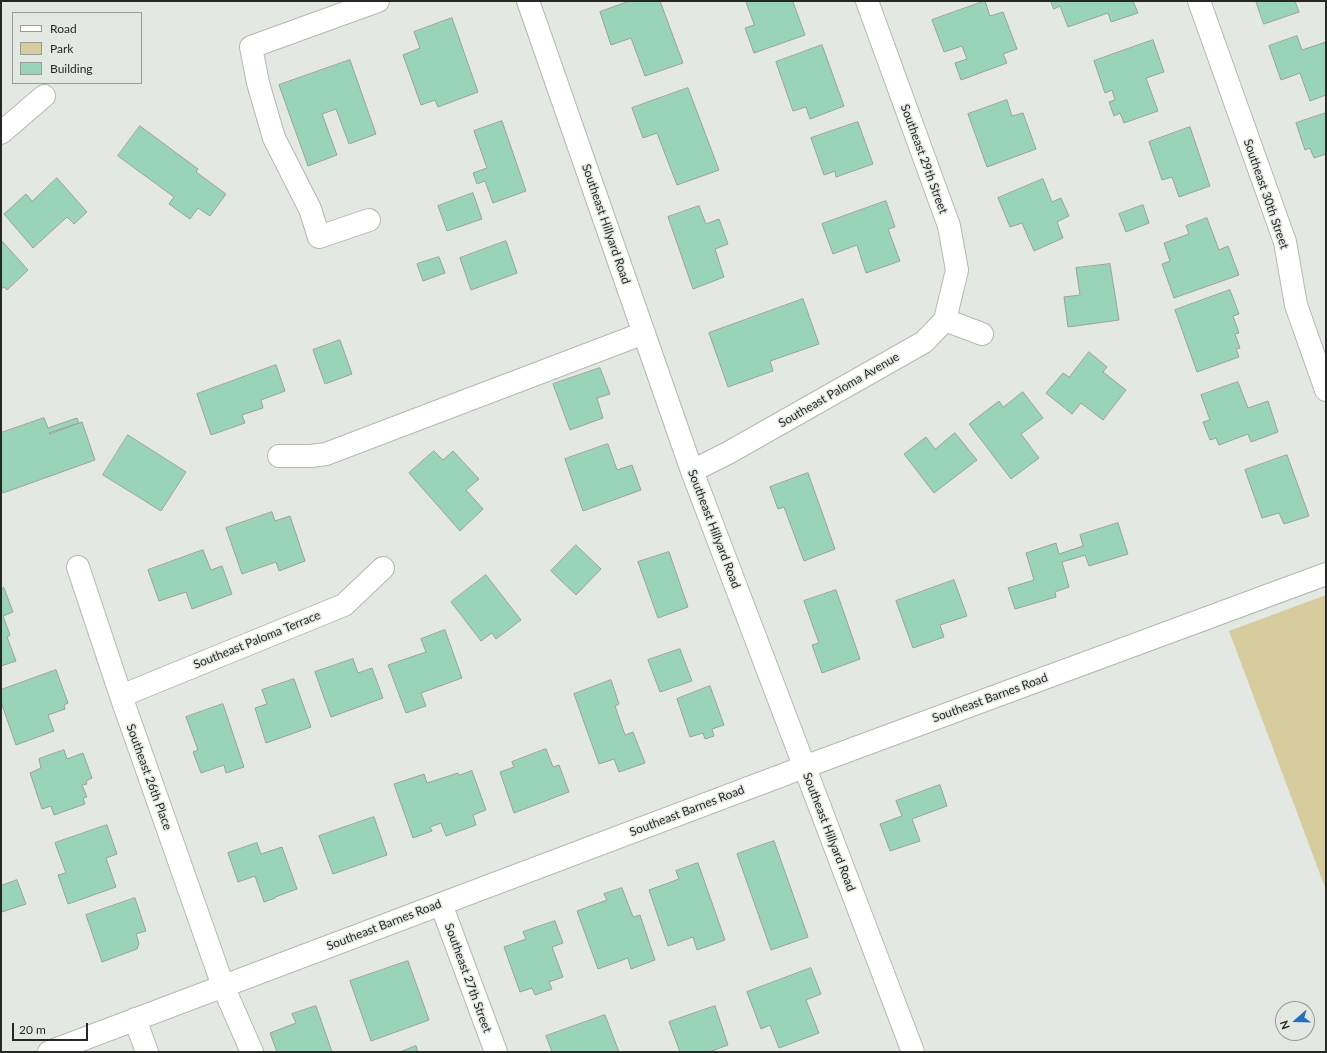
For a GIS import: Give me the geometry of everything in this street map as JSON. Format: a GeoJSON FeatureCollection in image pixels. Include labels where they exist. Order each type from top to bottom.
{"type":"FeatureCollection","features":[{"type":"Feature","properties":{"kind":"street"},"geometry":{"type":"LineString","coordinates":[[369,220],[319,237],[310,209],[274,138],[258,83],[251,47],[378,1]]}},
{"type":"Feature","properties":{"kind":"street","name":"Southeast Hillyard Road"},"geometry":{"type":"LineString","coordinates":[[528,1],[692,472],[913,1052]]}},
{"type":"Feature","properties":{"kind":"street","name":"Southeast 29th Street"},"geometry":{"type":"LineString","coordinates":[[867,1],[949,226],[957,270],[945,320]]}},
{"type":"Feature","properties":{"kind":"street","name":"Southeast 30th Street"},"geometry":{"type":"LineString","coordinates":[[1199,1],[1284,242],[1296,305],[1326,390]]}},
{"type":"Feature","properties":{"kind":"street"},"geometry":{"type":"LineString","coordinates":[[1,133],[44,96]]}},
{"type":"Feature","properties":{"kind":"street"},"geometry":{"type":"LineString","coordinates":[[945,320],[982,334]]}},
{"type":"Feature","properties":{"kind":"street","name":"Southeast Paloma Avenue"},"geometry":{"type":"LineString","coordinates":[[692,472],[924,342],[945,320]]}},
{"type":"Feature","properties":{"kind":"street"},"geometry":{"type":"LineString","coordinates":[[279,456],[311,456],[326,454],[644,333]]}},
{"type":"Feature","properties":{"kind":"street","name":"Southeast 26th Place"},"geometry":{"type":"LineString","coordinates":[[78,567],[121,696],[247,1050]]}},
{"type":"Feature","properties":{"kind":"street","name":"Southeast Paloma Terrace"},"geometry":{"type":"LineString","coordinates":[[121,696],[344,605],[383,568]]}},
{"type":"Feature","properties":{"kind":"street","name":"Southeast Barnes Road"},"geometry":{"type":"LineString","coordinates":[[49,1052],[804,766],[1326,574]]}},
{"type":"Feature","properties":{"kind":"street","name":"Southeast 27th Street"},"geometry":{"type":"LineString","coordinates":[[441,904],[496,1052]]}},
{"type":"Feature","properties":{"kind":"street"},"geometry":{"type":"LineString","coordinates":[[135,1019],[147,1052]]}},
{"type":"Feature","properties":{"kind":"green space"},"geometry":{"type":"Polygon","coordinates":[[[1326,595],[1326,890],[1229,631],[1326,595]]]}},
{"type":"Feature","properties":{"kind":"building"},"geometry":{"type":"Polygon","coordinates":[[[630,1],[660,1],[683,63],[645,76],[631,38],[611,45],[600,12],[630,1]]]}},
{"type":"Feature","properties":{"kind":"building"},"geometry":{"type":"Polygon","coordinates":[[[746,1],[796,1],[793,2],[805,35],[754,53],[745,28],[754,25],[746,1]]]}},
{"type":"Feature","properties":{"kind":"building"},"geometry":{"type":"Polygon","coordinates":[[[985,1],[990,16],[1003,12],[1017,49],[1003,54],[1007,63],[961,80],[955,63],[967,59],[962,46],[944,52],[932,20],[985,1]]]}},
{"type":"Feature","properties":{"kind":"building"},"geometry":{"type":"Polygon","coordinates":[[[1051,1],[1133,1],[1138,13],[1111,22],[1108,13],[1068,27],[1060,6],[1054,9],[1051,1]]]}},
{"type":"Feature","properties":{"kind":"building"},"geometry":{"type":"Polygon","coordinates":[[[1256,1],[1295,1],[1299,12],[1264,24],[1256,1]]]}},
{"type":"Feature","properties":{"kind":"building"},"geometry":{"type":"Polygon","coordinates":[[[452,18],[478,92],[438,107],[435,100],[421,105],[403,55],[420,48],[414,32],[452,18]]]}},
{"type":"Feature","properties":{"kind":"building"},"geometry":{"type":"Polygon","coordinates":[[[1297,36],[1302,50],[1326,42],[1326,95],[1310,101],[1300,73],[1281,80],[1269,46],[1297,36]]]}},
{"type":"Feature","properties":{"kind":"building"},"geometry":{"type":"Polygon","coordinates":[[[1153,40],[1164,72],[1146,78],[1158,111],[1124,123],[1120,113],[1114,116],[1109,102],[1115,100],[1112,90],[1105,93],[1094,61],[1153,40]]]}},
{"type":"Feature","properties":{"kind":"building"},"geometry":{"type":"Polygon","coordinates":[[[822,45],[844,106],[810,119],[806,107],[793,111],[776,62],[822,45]]]}},
{"type":"Feature","properties":{"kind":"building"},"geometry":{"type":"Polygon","coordinates":[[[350,60],[376,134],[349,144],[336,109],[322,114],[337,155],[308,166],[279,85],[350,60]]]}},
{"type":"Feature","properties":{"kind":"building"},"geometry":{"type":"Polygon","coordinates":[[[688,88],[719,170],[677,185],[657,133],[643,138],[632,108],[688,88]]]}},
{"type":"Feature","properties":{"kind":"building"},"geometry":{"type":"Polygon","coordinates":[[[1007,100],[1012,116],[1023,113],[1036,149],[987,167],[968,114],[1007,100]]]}},
{"type":"Feature","properties":{"kind":"building"},"geometry":{"type":"Polygon","coordinates":[[[1326,113],[1326,154],[1314,158],[1310,148],[1305,150],[1296,123],[1326,113]]]}},
{"type":"Feature","properties":{"kind":"building"},"geometry":{"type":"Polygon","coordinates":[[[502,121],[526,191],[493,203],[485,181],[477,184],[473,173],[487,168],[474,131],[502,121]]]}},
{"type":"Feature","properties":{"kind":"building"},"geometry":{"type":"Polygon","coordinates":[[[858,122],[873,164],[836,177],[835,171],[824,175],[811,138],[858,122]]]}},
{"type":"Feature","properties":{"kind":"building"},"geometry":{"type":"Polygon","coordinates":[[[140,126],[198,169],[196,172],[226,194],[210,216],[198,208],[190,219],[169,204],[174,197],[118,156],[140,126]]]}},
{"type":"Feature","properties":{"kind":"building"},"geometry":{"type":"Polygon","coordinates":[[[1190,127],[1210,186],[1179,197],[1172,177],[1162,180],[1149,142],[1190,127]]]}},
{"type":"Feature","properties":{"kind":"building"},"geometry":{"type":"Polygon","coordinates":[[[57,178],[87,212],[74,224],[67,217],[33,248],[4,214],[26,194],[32,201],[57,178]]]}},
{"type":"Feature","properties":{"kind":"building"},"geometry":{"type":"Polygon","coordinates":[[[1043,179],[1052,202],[1061,198],[1069,216],[1057,222],[1063,238],[1034,251],[1022,223],[1010,227],[998,198],[1043,179]]]}},
{"type":"Feature","properties":{"kind":"building"},"geometry":{"type":"Polygon","coordinates":[[[473,193],[482,219],[447,231],[438,206],[473,193]]]}},
{"type":"Feature","properties":{"kind":"building"},"geometry":{"type":"Polygon","coordinates":[[[886,201],[895,227],[888,229],[900,261],[866,273],[857,245],[833,254],[822,224],[886,201]]]}},
{"type":"Feature","properties":{"kind":"building"},"geometry":{"type":"Polygon","coordinates":[[[1143,205],[1149,223],[1126,232],[1119,214],[1143,205]]]}},
{"type":"Feature","properties":{"kind":"building"},"geometry":{"type":"Polygon","coordinates":[[[699,206],[706,224],[719,219],[728,244],[715,249],[724,277],[693,289],[668,217],[699,206]]]}},
{"type":"Feature","properties":{"kind":"building"},"geometry":{"type":"Polygon","coordinates":[[[1207,218],[1219,250],[1228,246],[1239,275],[1174,298],[1162,264],[1170,261],[1164,243],[1189,234],[1186,226],[1207,218]]]}},
{"type":"Feature","properties":{"kind":"building"},"geometry":{"type":"Polygon","coordinates":[[[1,240],[28,270],[7,290],[4,287],[1,289],[1,240]]]}},
{"type":"Feature","properties":{"kind":"building"},"geometry":{"type":"Polygon","coordinates":[[[506,241],[517,273],[471,290],[460,258],[506,241]]]}},
{"type":"Feature","properties":{"kind":"building"},"geometry":{"type":"Polygon","coordinates":[[[439,257],[445,273],[423,281],[417,264],[439,257]]]}},
{"type":"Feature","properties":{"kind":"building"},"geometry":{"type":"Polygon","coordinates":[[[1110,264],[1119,320],[1068,327],[1064,297],[1080,295],[1076,268],[1110,264]]]}},
{"type":"Feature","properties":{"kind":"building"},"geometry":{"type":"Polygon","coordinates":[[[1230,290],[1239,314],[1233,316],[1239,333],[1235,334],[1240,348],[1236,349],[1239,357],[1197,372],[1175,310],[1230,290]]]}},
{"type":"Feature","properties":{"kind":"building"},"geometry":{"type":"Polygon","coordinates":[[[803,299],[819,344],[770,361],[773,371],[728,387],[709,333],[803,299]]]}},
{"type":"Feature","properties":{"kind":"building"},"geometry":{"type":"Polygon","coordinates":[[[340,340],[352,374],[325,384],[313,350],[340,340]]]}},
{"type":"Feature","properties":{"kind":"building"},"geometry":{"type":"Polygon","coordinates":[[[1089,352],[1107,367],[1103,372],[1126,390],[1103,420],[1081,403],[1072,414],[1046,393],[1063,373],[1069,377],[1089,352]]]}},
{"type":"Feature","properties":{"kind":"building"},"geometry":{"type":"Polygon","coordinates":[[[276,365],[285,391],[261,400],[263,408],[242,415],[245,423],[211,435],[197,394],[276,365]]]}},
{"type":"Feature","properties":{"kind":"building"},"geometry":{"type":"Polygon","coordinates":[[[600,368],[610,394],[597,398],[603,418],[570,430],[553,384],[600,368]]]}},
{"type":"Feature","properties":{"kind":"building"},"geometry":{"type":"Polygon","coordinates":[[[1238,382],[1248,408],[1268,401],[1278,432],[1251,442],[1248,434],[1219,445],[1216,438],[1210,440],[1203,422],[1210,420],[1201,395],[1238,382]]]}},
{"type":"Feature","properties":{"kind":"building"},"geometry":{"type":"Polygon","coordinates":[[[1023,392],[1043,418],[1021,434],[1039,458],[1011,479],[969,424],[999,401],[1003,407],[1023,392]]]}},
{"type":"Feature","properties":{"kind":"building"},"geometry":{"type":"Polygon","coordinates":[[[44,418],[48,428],[77,418],[79,423],[49,433],[50,434],[82,422],[95,460],[3,493],[1,488],[1,433],[44,418]]]}},
{"type":"Feature","properties":{"kind":"building"},"geometry":{"type":"Polygon","coordinates":[[[955,433],[977,460],[934,493],[904,454],[926,437],[935,449],[955,433]]]}},
{"type":"Feature","properties":{"kind":"building"},"geometry":{"type":"Polygon","coordinates":[[[128,435],[186,472],[161,511],[103,475],[128,435]]]}},
{"type":"Feature","properties":{"kind":"building"},"geometry":{"type":"Polygon","coordinates":[[[608,444],[617,470],[632,465],[641,490],[583,511],[565,459],[608,444]]]}},
{"type":"Feature","properties":{"kind":"building"},"geometry":{"type":"Polygon","coordinates":[[[434,451],[443,460],[453,451],[479,479],[466,490],[483,509],[460,531],[409,473],[434,451]]]}},
{"type":"Feature","properties":{"kind":"building"},"geometry":{"type":"Polygon","coordinates":[[[1287,455],[1309,516],[1284,524],[1279,513],[1262,518],[1245,470],[1287,455]]]}},
{"type":"Feature","properties":{"kind":"building"},"geometry":{"type":"Polygon","coordinates":[[[808,473],[835,549],[804,561],[784,507],[778,509],[770,487],[808,473]]]}},
{"type":"Feature","properties":{"kind":"building"},"geometry":{"type":"Polygon","coordinates":[[[272,512],[275,521],[290,516],[305,561],[279,571],[276,562],[242,574],[226,528],[272,512]]]}},
{"type":"Feature","properties":{"kind":"building"},"geometry":{"type":"Polygon","coordinates":[[[1118,523],[1128,554],[1089,566],[1085,555],[1062,562],[1069,587],[1055,592],[1056,597],[1015,609],[1008,588],[1034,580],[1026,553],[1056,543],[1059,554],[1083,546],[1080,535],[1118,523]]]}},
{"type":"Feature","properties":{"kind":"building"},"geometry":{"type":"Polygon","coordinates":[[[576,545],[601,569],[576,595],[551,571],[576,545]]]}},
{"type":"Feature","properties":{"kind":"building"},"geometry":{"type":"Polygon","coordinates":[[[203,550],[211,570],[222,566],[232,594],[192,609],[186,592],[159,601],[148,570],[203,550]]]}},
{"type":"Feature","properties":{"kind":"building"},"geometry":{"type":"Polygon","coordinates":[[[669,552],[688,607],[658,618],[638,562],[669,552]]]}},
{"type":"Feature","properties":{"kind":"building"},"geometry":{"type":"Polygon","coordinates":[[[486,575],[521,620],[496,639],[492,633],[481,641],[451,602],[486,575]]]}},
{"type":"Feature","properties":{"kind":"building"},"geometry":{"type":"Polygon","coordinates":[[[954,580],[967,616],[940,625],[944,637],[913,648],[896,601],[954,580]]]}},
{"type":"Feature","properties":{"kind":"building"},"geometry":{"type":"Polygon","coordinates":[[[4,588],[13,612],[3,616],[10,635],[7,637],[16,661],[1,666],[1,589],[4,588]]]}},
{"type":"Feature","properties":{"kind":"building"},"geometry":{"type":"Polygon","coordinates":[[[836,590],[860,659],[822,673],[812,645],[819,643],[804,601],[836,590]]]}},
{"type":"Feature","properties":{"kind":"building"},"geometry":{"type":"Polygon","coordinates":[[[445,630],[462,678],[421,693],[426,706],[406,713],[388,665],[426,652],[421,639],[445,630]]]}},
{"type":"Feature","properties":{"kind":"building"},"geometry":{"type":"Polygon","coordinates":[[[680,649],[692,681],[660,692],[648,660],[680,649]]]}},
{"type":"Feature","properties":{"kind":"building"},"geometry":{"type":"Polygon","coordinates":[[[353,659],[358,673],[372,668],[383,698],[331,717],[315,672],[353,659]]]}},
{"type":"Feature","properties":{"kind":"building"},"geometry":{"type":"Polygon","coordinates":[[[56,670],[68,703],[64,705],[65,709],[48,715],[54,731],[16,745],[1,702],[1,690],[56,670]]]}},
{"type":"Feature","properties":{"kind":"building"},"geometry":{"type":"Polygon","coordinates":[[[294,679],[311,727],[266,743],[255,708],[267,704],[262,690],[294,679]]]}},
{"type":"Feature","properties":{"kind":"building"},"geometry":{"type":"Polygon","coordinates":[[[611,680],[619,704],[615,706],[625,735],[633,732],[645,763],[619,772],[614,759],[599,764],[574,694],[611,680]]]}},
{"type":"Feature","properties":{"kind":"building"},"geometry":{"type":"Polygon","coordinates":[[[710,686],[724,725],[712,729],[714,736],[705,739],[703,733],[690,737],[677,699],[710,686]]]}},
{"type":"Feature","properties":{"kind":"building"},"geometry":{"type":"Polygon","coordinates":[[[223,704],[244,767],[226,773],[224,765],[201,773],[193,752],[198,750],[186,717],[223,704]]]}},
{"type":"Feature","properties":{"kind":"building"},"geometry":{"type":"Polygon","coordinates":[[[546,749],[553,767],[559,765],[569,792],[514,813],[500,772],[514,767],[512,762],[546,749]]]}},
{"type":"Feature","properties":{"kind":"building"},"geometry":{"type":"Polygon","coordinates":[[[64,750],[67,759],[83,753],[92,778],[86,781],[87,784],[82,785],[87,797],[83,798],[85,804],[54,815],[51,806],[42,809],[30,773],[41,768],[39,759],[64,750]]]}},
{"type":"Feature","properties":{"kind":"building"},"geometry":{"type":"Polygon","coordinates":[[[472,771],[486,810],[473,815],[476,825],[446,836],[441,823],[430,827],[432,831],[413,838],[394,784],[424,774],[427,783],[458,773],[459,775],[472,771]]]}},
{"type":"Feature","properties":{"kind":"building"},"geometry":{"type":"Polygon","coordinates":[[[940,785],[947,806],[912,819],[920,841],[890,851],[880,824],[902,816],[896,801],[940,785]]]}},
{"type":"Feature","properties":{"kind":"building"},"geometry":{"type":"Polygon","coordinates":[[[374,817],[387,855],[333,874],[319,836],[374,817]]]}},
{"type":"Feature","properties":{"kind":"building"},"geometry":{"type":"Polygon","coordinates":[[[107,825],[117,854],[106,858],[116,887],[68,904],[58,875],[66,873],[55,843],[107,825]]]}},
{"type":"Feature","properties":{"kind":"building"},"geometry":{"type":"Polygon","coordinates":[[[774,841],[808,937],[771,950],[737,854],[774,841]]]}},
{"type":"Feature","properties":{"kind":"building"},"geometry":{"type":"Polygon","coordinates":[[[257,843],[261,854],[282,847],[297,889],[264,902],[255,876],[238,882],[228,853],[257,843]]]}},
{"type":"Feature","properties":{"kind":"building"},"geometry":{"type":"Polygon","coordinates":[[[698,863],[725,940],[697,950],[693,937],[668,946],[649,890],[679,879],[676,871],[698,863]]]}},
{"type":"Feature","properties":{"kind":"building"},"geometry":{"type":"Polygon","coordinates":[[[17,880],[26,904],[2,912],[1,886],[17,880]]]}},
{"type":"Feature","properties":{"kind":"building"},"geometry":{"type":"Polygon","coordinates":[[[622,888],[633,917],[640,915],[655,960],[631,969],[628,958],[598,969],[577,911],[607,900],[604,894],[622,888]]]}},
{"type":"Feature","properties":{"kind":"building"},"geometry":{"type":"Polygon","coordinates":[[[135,898],[146,931],[136,934],[139,943],[137,949],[102,962],[86,915],[135,898]]]}},
{"type":"Feature","properties":{"kind":"building"},"geometry":{"type":"Polygon","coordinates":[[[555,921],[563,943],[552,947],[563,977],[549,982],[552,989],[535,995],[532,988],[520,992],[504,947],[526,939],[523,932],[555,921]]]}},
{"type":"Feature","properties":{"kind":"building"},"geometry":{"type":"Polygon","coordinates":[[[408,961],[429,1020],[371,1041],[350,981],[408,961]]]}},
{"type":"Feature","properties":{"kind":"building"},"geometry":{"type":"Polygon","coordinates":[[[811,968],[821,994],[806,1000],[819,1033],[779,1048],[770,1025],[761,1029],[747,992],[811,968]]]}},
{"type":"Feature","properties":{"kind":"building"},"geometry":{"type":"Polygon","coordinates":[[[316,1006],[332,1052],[277,1052],[270,1033],[296,1023],[292,1014],[316,1006]]]}},
{"type":"Feature","properties":{"kind":"building"},"geometry":{"type":"Polygon","coordinates":[[[715,1006],[728,1045],[709,1052],[680,1052],[669,1022],[715,1006]]]}},
{"type":"Feature","properties":{"kind":"building"},"geometry":{"type":"Polygon","coordinates":[[[605,1015],[619,1052],[552,1052],[546,1036],[605,1015]]]}},
{"type":"Feature","properties":{"kind":"building"},"geometry":{"type":"Polygon","coordinates":[[[416,1046],[418,1052],[400,1052],[416,1046]]]}}]}
